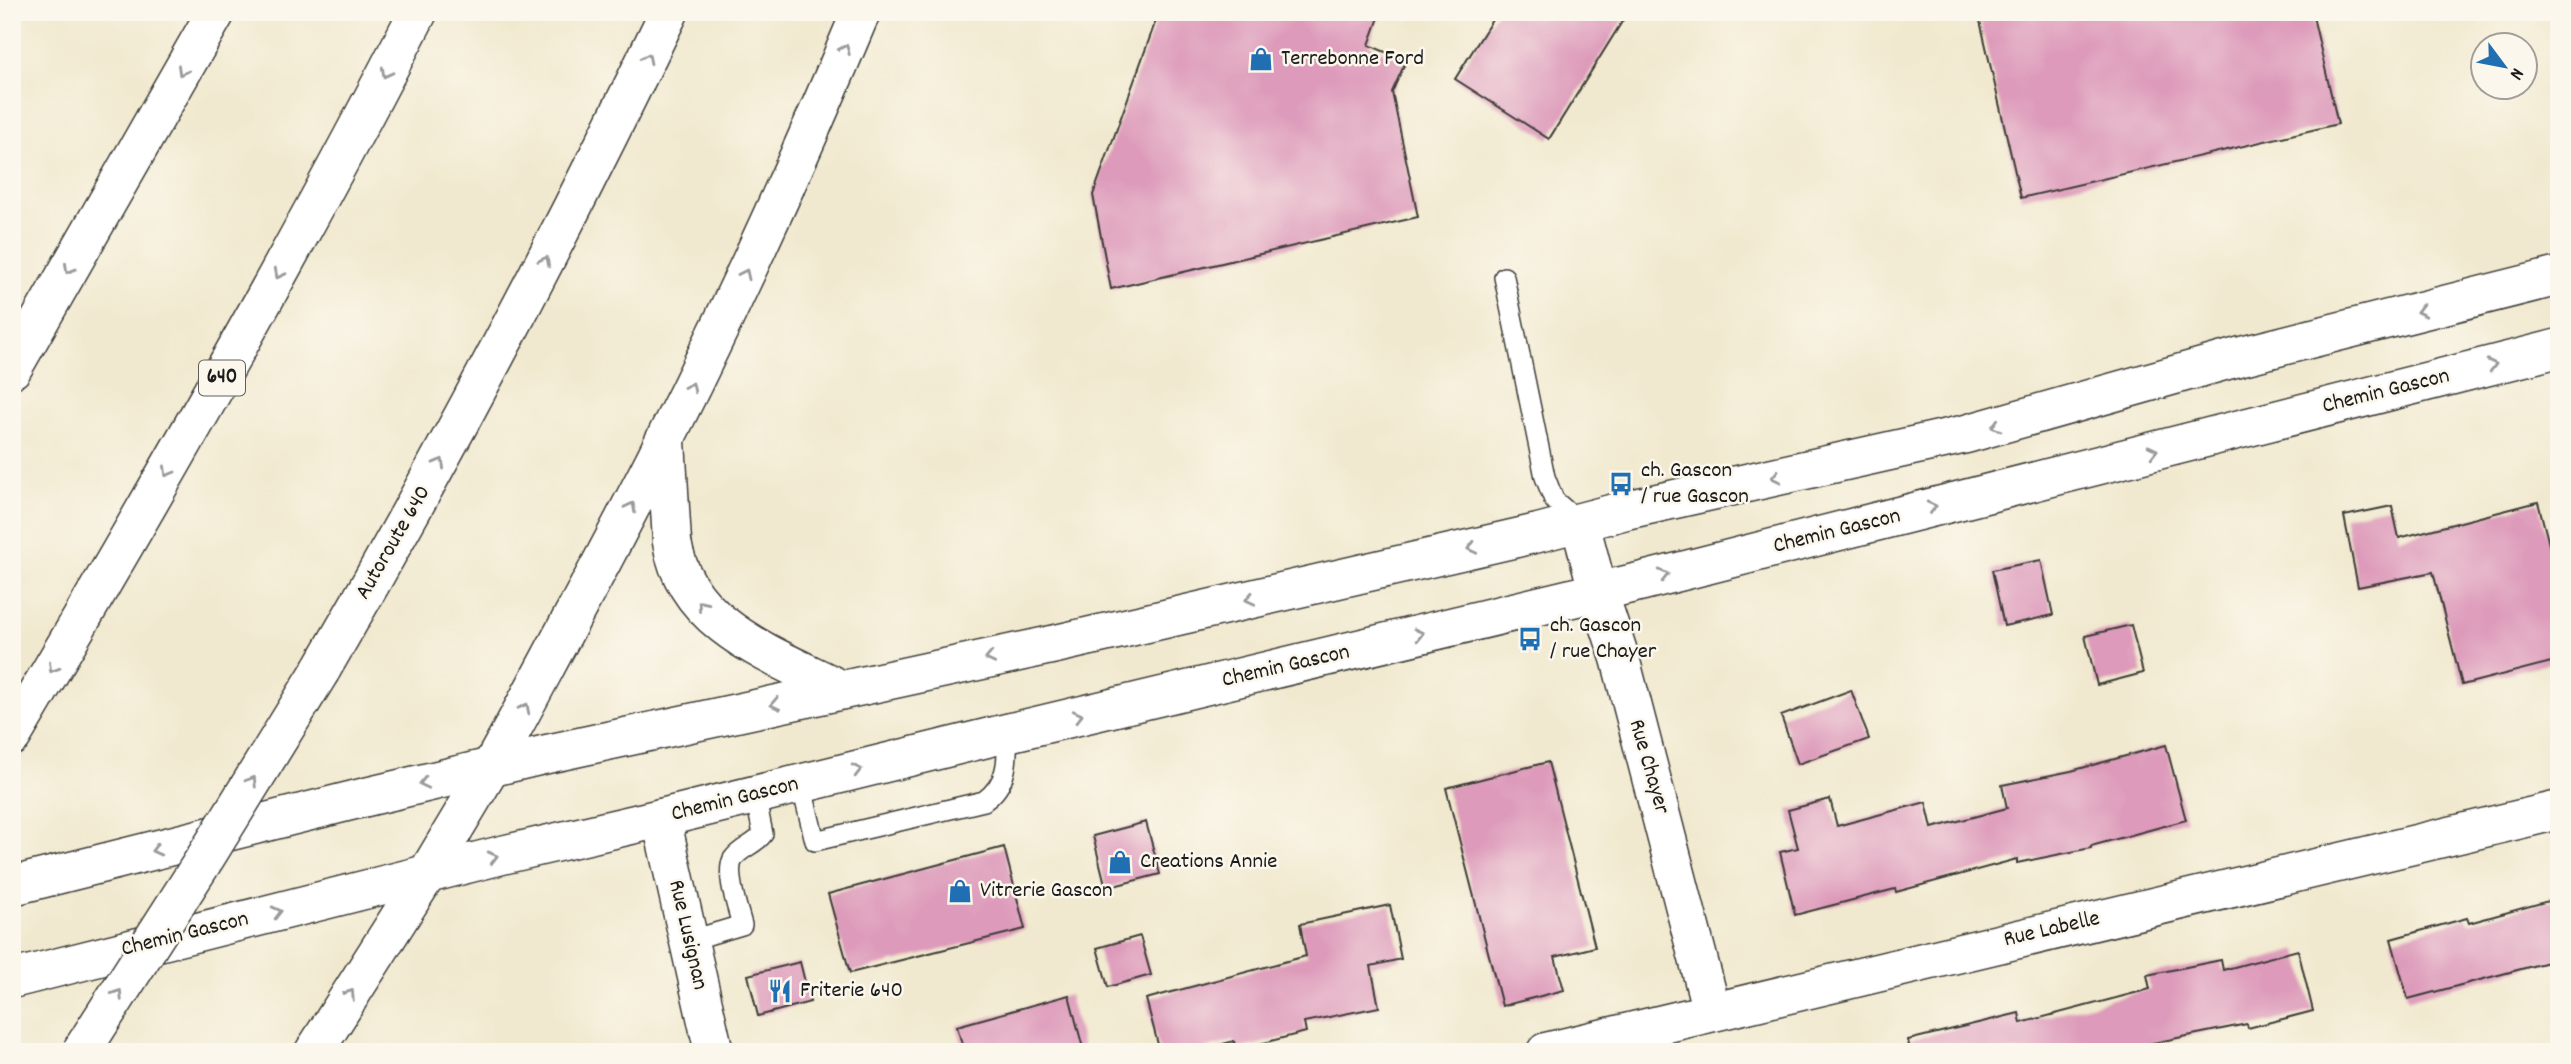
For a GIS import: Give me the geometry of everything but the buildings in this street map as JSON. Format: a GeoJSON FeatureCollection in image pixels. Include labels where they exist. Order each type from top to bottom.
{"type":"FeatureCollection","features":[{"type":"Feature","properties":{"kind":"main road"},"geometry":{"type":"LineString","coordinates":[[12,369],[216,12]]}},
{"type":"Feature","properties":{"kind":"main road","name":"640"},"geometry":{"type":"LineString","coordinates":[[12,736],[134,533],[229,366],[418,12]]}},
{"type":"Feature","properties":{"kind":"main road","name":"Autoroute 640"},"geometry":{"type":"LineString","coordinates":[[81,1052],[321,670],[406,524],[477,393],[669,12]]}},
{"type":"Feature","properties":{"kind":"main road"},"geometry":{"type":"LineString","coordinates":[[314,1052],[491,767],[611,545],[666,439],[756,251],[861,12]]}},
{"type":"Feature","properties":{"kind":"main road"},"geometry":{"type":"LineString","coordinates":[[12,886],[491,767],[1056,644],[1580,523],[1626,510],[1966,434],[2238,357],[2559,275]]}},
{"type":"Feature","properties":{"kind":"main road","name":"Chemin Gascon"},"geometry":{"type":"LineString","coordinates":[[12,979],[427,874],[1598,591],[2559,348]]}},
{"type":"Feature","properties":{"kind":"main road"},"geometry":{"type":"LineString","coordinates":[[666,439],[673,549],[686,586],[708,612],[730,630],[842,690]]}},
{"type":"Feature","properties":{"kind":"main road","name":"Rue Chayer"},"geometry":{"type":"LineString","coordinates":[[1580,523],[1620,658],[1712,1012]]}},
{"type":"Feature","properties":{"kind":"main road","name":"Rue Labelle"},"geometry":{"type":"LineString","coordinates":[[1546,1052],[2559,810]]}},
{"type":"Feature","properties":{"kind":"main road","name":"Rue Lusignan"},"geometry":{"type":"LineString","coordinates":[[661,818],[714,1052]]}},
{"type":"Feature","properties":{"kind":"lane"},"geometry":{"type":"LineString","coordinates":[[1504,277],[1545,477],[1554,500],[1580,523]]}},
{"type":"Feature","properties":{"kind":"lane"},"geometry":{"type":"LineString","coordinates":[[802,783],[816,841],[984,801],[992,795],[1005,774],[1008,759],[1007,733]]}},
{"type":"Feature","properties":{"kind":"lane"},"geometry":{"type":"LineString","coordinates":[[688,941],[742,925],[731,868],[733,859],[758,841],[763,834],[755,795]]}},
{"type":"Feature","properties":{"kind":"place","name":"Terrebonne Ford"},"geometry":{"type":"Point","coordinates":[1261,59]}},
{"type":"Feature","properties":{"kind":"place","name":"ch. Gascon / rue Gascon"},"geometry":{"type":"Point","coordinates":[1621,484]}},
{"type":"Feature","properties":{"kind":"place","name":"ch. Gascon / rue Chayer"},"geometry":{"type":"Point","coordinates":[1530,639]}},
{"type":"Feature","properties":{"kind":"place","name":"Creations Annie"},"geometry":{"type":"Point","coordinates":[1120,862]}},
{"type":"Feature","properties":{"kind":"place","name":"Vitrerie Gascon"},"geometry":{"type":"Point","coordinates":[960,891]}},
{"type":"Feature","properties":{"kind":"place","name":"Friterie 640"},"geometry":{"type":"Point","coordinates":[780,991]}}]}
